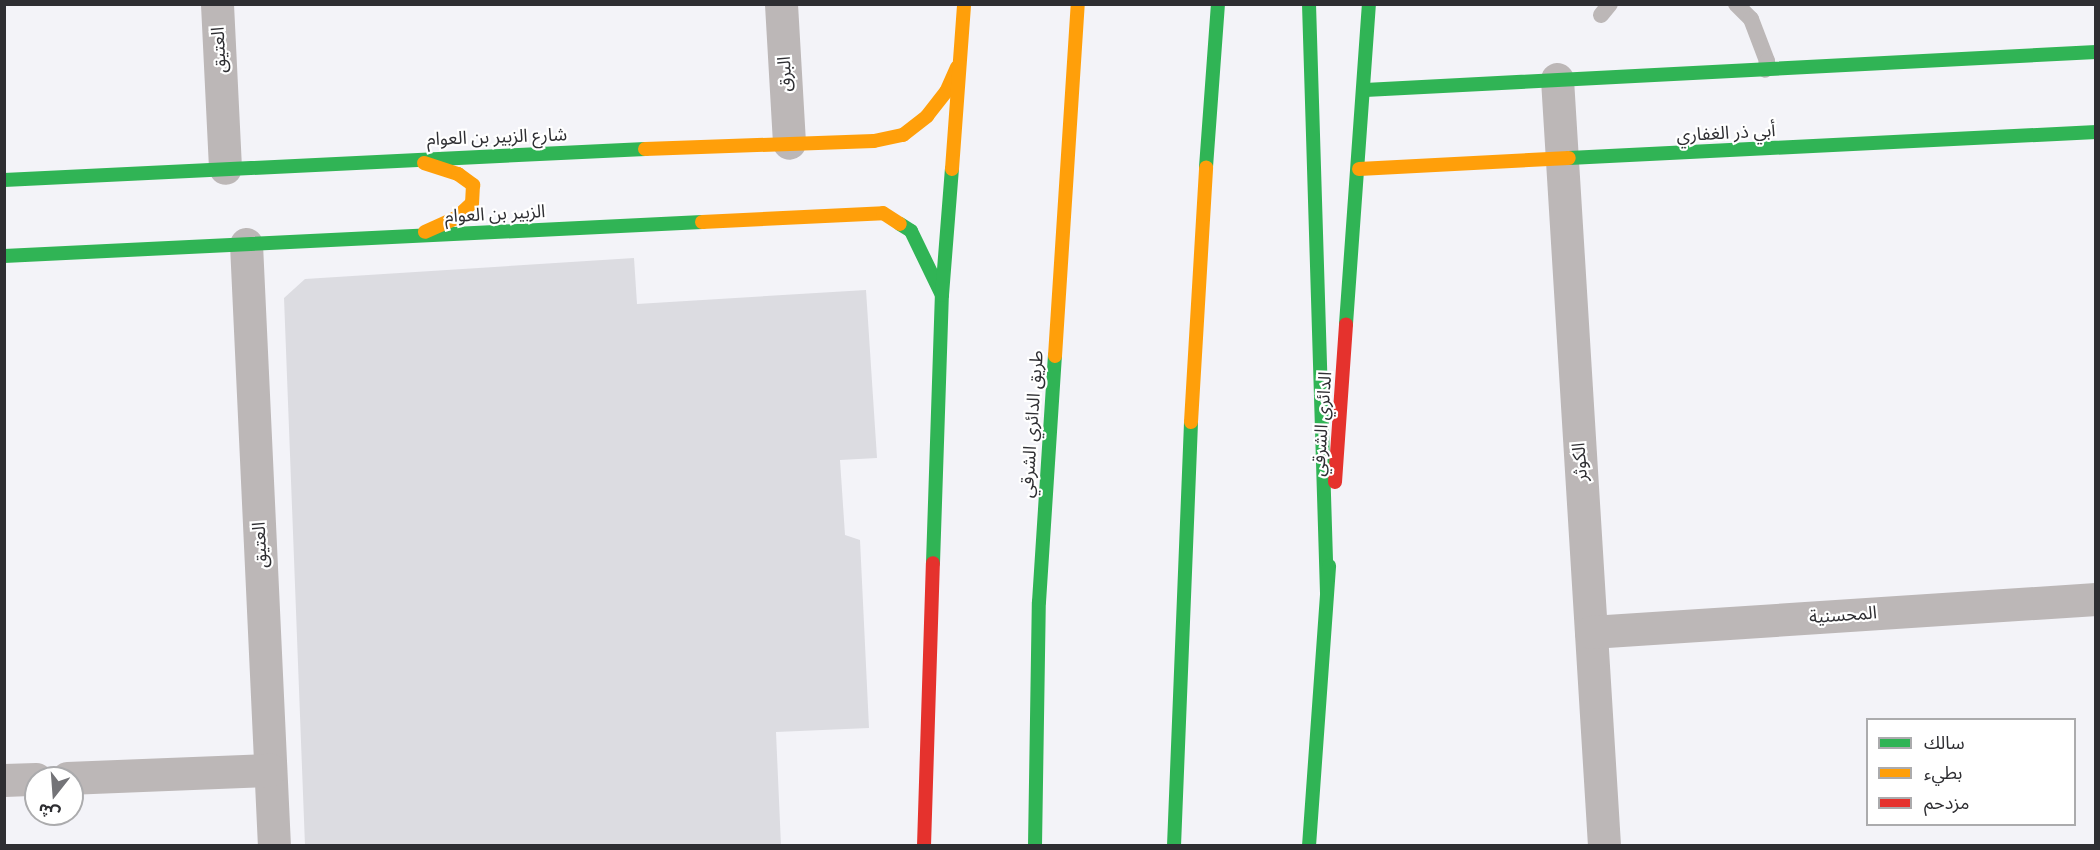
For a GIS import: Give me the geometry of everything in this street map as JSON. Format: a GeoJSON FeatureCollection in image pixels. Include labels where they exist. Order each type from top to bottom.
{"type":"FeatureCollection","features":[{"type":"Feature","properties":{"kind":"main road"},"geometry":{"type":"LineString","coordinates":[[924,846],[942,295],[957,68],[964,4]]}},
{"type":"Feature","properties":{"kind":"main road","name":"طريق الدائري الشرقي"},"geometry":{"type":"LineString","coordinates":[[1035,846],[1038,602],[1078,4]]}},
{"type":"Feature","properties":{"kind":"main road"},"geometry":{"type":"LineString","coordinates":[[1174,846],[1179,665],[1200,253],[1218,4]]}},
{"type":"Feature","properties":{"kind":"main road"},"geometry":{"type":"LineString","coordinates":[[1309,4],[1327,593]]}},
{"type":"Feature","properties":{"kind":"main road","name":"الدائري الشرقي"},"geometry":{"type":"LineString","coordinates":[[1309,846],[1365,90],[1369,4]]}},
{"type":"Feature","properties":{"kind":"main road"},"geometry":{"type":"LineString","coordinates":[[1365,90],[2096,52]]}},
{"type":"Feature","properties":{"kind":"main road","name":"شارع الزبير بن العوام"},"geometry":{"type":"LineString","coordinates":[[4,180],[407,158],[874,141],[903,135],[927,116],[946,92],[957,68]]}},
{"type":"Feature","properties":{"kind":"main road","name":"أبي ذر الغفاري"},"geometry":{"type":"LineString","coordinates":[[1359,170],[2096,132]]}},
{"type":"Feature","properties":{"kind":"main road"},"geometry":{"type":"LineString","coordinates":[[407,158],[458,174],[473,185],[472,203],[456,218],[418,236]]}},
{"type":"Feature","properties":{"kind":"main road","name":"الزبير بن العوام"},"geometry":{"type":"LineString","coordinates":[[4,256],[883,213],[911,231],[942,295]]}},
{"type":"Feature","properties":{"kind":"street","name":"العتيق"},"geometry":{"type":"LineString","coordinates":[[217,4],[225,168]]}},
{"type":"Feature","properties":{"kind":"street","name":"البرق"},"geometry":{"type":"LineString","coordinates":[[781,4],[789,143]]}},
{"type":"Feature","properties":{"kind":"street","name":"الكوثر"},"geometry":{"type":"LineString","coordinates":[[1557,79],[1604,846]]}},
{"type":"Feature","properties":{"kind":"street","name":"العتيق"},"geometry":{"type":"LineString","coordinates":[[246,244],[274,846]]}},
{"type":"Feature","properties":{"kind":"street","name":"المحسنية"},"geometry":{"type":"LineString","coordinates":[[1591,632],[2096,599]]}},
{"type":"Feature","properties":{"kind":"street"},"geometry":{"type":"LineString","coordinates":[[84,777],[270,770]]}},
{"type":"Feature","properties":{"kind":"street"},"geometry":{"type":"LineString","coordinates":[[4,780],[24,779]]}},
{"type":"Feature","properties":{"kind":"lane"},"geometry":{"type":"LineString","coordinates":[[1736,4],[1751,19],[1767,61],[1765,70]]}},
{"type":"Feature","properties":{"kind":"building"},"geometry":{"type":"Polygon","coordinates":[[[634,258],[637,304],[866,290],[877,458],[840,460],[845,535],[860,540],[869,728],[776,732],[781,846],[305,846],[284,298],[305,279],[634,258]]]}},
{"type":"Feature","properties":{"kind":"traffic: fast"},"geometry":{"type":"LineString","coordinates":[[1206,167],[1218,4]]}},
{"type":"Feature","properties":{"kind":"traffic: fast"},"geometry":{"type":"LineString","coordinates":[[1309,4],[1327,593]]}},
{"type":"Feature","properties":{"kind":"traffic: fast"},"geometry":{"type":"LineString","coordinates":[[1346,324],[1369,4]]}},
{"type":"Feature","properties":{"kind":"traffic: fast"},"geometry":{"type":"LineString","coordinates":[[1365,90],[2096,52]]}},
{"type":"Feature","properties":{"kind":"traffic: fast"},"geometry":{"type":"LineString","coordinates":[[1569,158],[2096,132]]}},
{"type":"Feature","properties":{"kind":"traffic: fast"},"geometry":{"type":"LineString","coordinates":[[4,180],[645,149]]}},
{"type":"Feature","properties":{"kind":"traffic: fast"},"geometry":{"type":"LineString","coordinates":[[933,563],[942,295],[952,169]]}},
{"type":"Feature","properties":{"kind":"traffic: fast"},"geometry":{"type":"LineString","coordinates":[[4,256],[702,222]]}},
{"type":"Feature","properties":{"kind":"traffic: fast"},"geometry":{"type":"LineString","coordinates":[[900,224],[911,231],[942,295]]}},
{"type":"Feature","properties":{"kind":"traffic: fast"},"geometry":{"type":"LineString","coordinates":[[1035,846],[1039,602],[1055,356]]}},
{"type":"Feature","properties":{"kind":"traffic: fast"},"geometry":{"type":"LineString","coordinates":[[1174,846],[1191,422]]}},
{"type":"Feature","properties":{"kind":"traffic: fast"},"geometry":{"type":"LineString","coordinates":[[1309,846],[1329,566]]}},
{"type":"Feature","properties":{"kind":"traffic: slow"},"geometry":{"type":"LineString","coordinates":[[952,169],[964,4]]}},
{"type":"Feature","properties":{"kind":"traffic: slow"},"geometry":{"type":"LineString","coordinates":[[1055,356],[1078,4]]}},
{"type":"Feature","properties":{"kind":"traffic: slow"},"geometry":{"type":"LineString","coordinates":[[645,149],[874,141],[903,135],[927,116],[946,92],[957,67]]}},
{"type":"Feature","properties":{"kind":"traffic: slow"},"geometry":{"type":"LineString","coordinates":[[1359,169],[1569,158]]}},
{"type":"Feature","properties":{"kind":"traffic: slow"},"geometry":{"type":"LineString","coordinates":[[424,163],[458,174],[473,185],[472,203],[456,218],[425,232]]}},
{"type":"Feature","properties":{"kind":"traffic: slow"},"geometry":{"type":"LineString","coordinates":[[1191,422],[1206,167]]}},
{"type":"Feature","properties":{"kind":"traffic: slow"},"geometry":{"type":"LineString","coordinates":[[702,222],[883,213],[900,224]]}},
{"type":"Feature","properties":{"kind":"traffic: jam"},"geometry":{"type":"LineString","coordinates":[[1335,482],[1346,324]]}},
{"type":"Feature","properties":{"kind":"traffic: jam"},"geometry":{"type":"LineString","coordinates":[[924,846],[933,563]]}}]}
